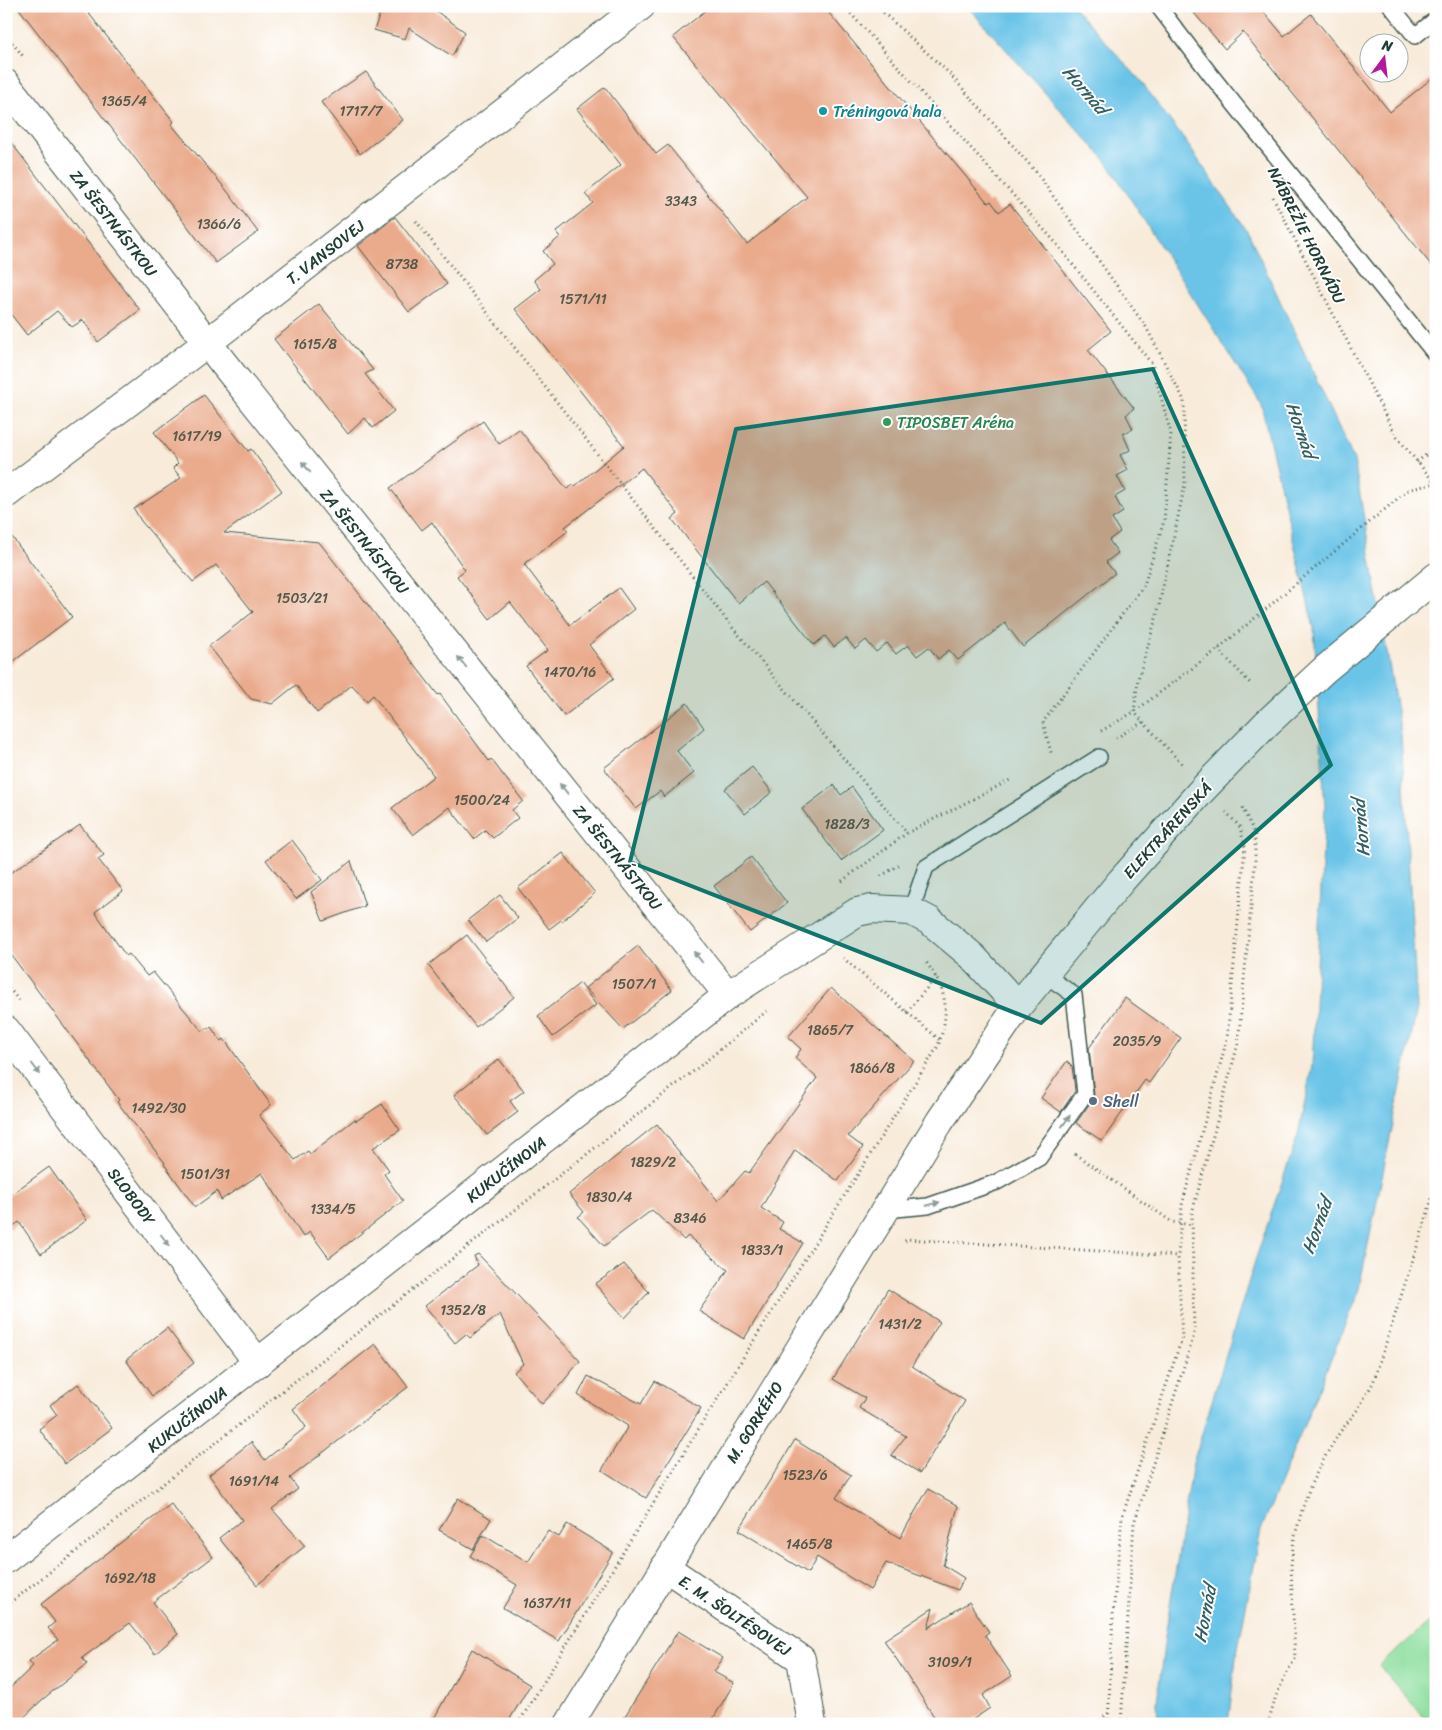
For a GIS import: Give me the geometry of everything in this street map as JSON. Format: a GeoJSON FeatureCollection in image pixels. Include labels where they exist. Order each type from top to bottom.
{"type":"FeatureCollection","features":[{"type":"Feature","properties":{"kind":"street","name":"T. VANSOVEJ"},"geometry":{"type":"LineString","coordinates":[[6,494],[208,343],[641,6]]}},
{"type":"Feature","properties":{"kind":"street","name":"ZA ŠESTNÁSTKOU"},"geometry":{"type":"LineString","coordinates":[[6,84],[208,343],[728,995]]}},
{"type":"Feature","properties":{"kind":"street","name":"ELEKTRÁRENSKÁ"},"geometry":{"type":"LineString","coordinates":[[940,1122],[1018,1006],[1121,881],[1204,788],[1266,724],[1324,670],[1436,577]]}},
{"type":"Feature","properties":{"kind":"street","name":"KUKUČÍNOVA"},"geometry":{"type":"LineString","coordinates":[[6,1559],[728,995],[857,912],[872,909],[911,911],[930,921],[972,956],[1018,1006]]}},
{"type":"Feature","properties":{"kind":"street","name":"SLOBODY"},"geometry":{"type":"LineString","coordinates":[[6,1030],[258,1363]]}},
{"type":"Feature","properties":{"kind":"street","name":"M. GORKÉHO"},"geometry":{"type":"LineString","coordinates":[[569,1724],[940,1122]]}},
{"type":"Feature","properties":{"kind":"street","name":"E. M. ŠOLTÉSOVEJ"},"geometry":{"type":"LineString","coordinates":[[665,1567],[801,1659],[812,1724]]}},
{"type":"Feature","properties":{"kind":"lane"},"geometry":{"type":"LineString","coordinates":[[1158,6],[1210,74],[1436,355]]}},
{"type":"Feature","properties":{"kind":"lane"},"geometry":{"type":"LineString","coordinates":[[1391,6],[1415,36],[1436,19]]}},
{"type":"Feature","properties":{"kind":"lane"},"geometry":{"type":"LineString","coordinates":[[911,911],[926,867],[1099,758]]}},
{"type":"Feature","properties":{"kind":"lane"},"geometry":{"type":"LineString","coordinates":[[885,1210],[928,1206],[998,1182],[1039,1158],[1085,1094],[1074,995],[1044,974]]}},
{"type":"Feature","properties":{"kind":"path"},"geometry":{"type":"LineString","coordinates":[[844,6],[1055,242],[1152,364],[1171,434],[1164,521],[1144,585],[1043,722],[1061,783]]}},
{"type":"Feature","properties":{"kind":"path"},"geometry":{"type":"LineString","coordinates":[[876,6],[949,73],[1036,172],[1146,327],[1184,400],[1185,484],[1157,615],[1138,679],[1134,712],[1240,827],[1245,847],[1227,1040],[1182,1205],[1178,1256],[1182,1338],[1122,1517],[1113,1615],[1108,1724]]}},
{"type":"Feature","properties":{"kind":"path"},"geometry":{"type":"LineString","coordinates":[[6,35],[24,58]]}},
{"type":"Feature","properties":{"kind":"path","name":"NÁBREŽIE HORNÁDU"},"geometry":{"type":"LineString","coordinates":[[1270,191],[1396,436],[1436,483]]}},
{"type":"Feature","properties":{"kind":"path"},"geometry":{"type":"LineString","coordinates":[[411,214],[732,627],[907,833]]}},
{"type":"Feature","properties":{"kind":"path"},"geometry":{"type":"LineString","coordinates":[[1418,462],[1436,447]]}},
{"type":"Feature","properties":{"kind":"path"},"geometry":{"type":"LineString","coordinates":[[1234,636],[1408,490],[1436,483]]}},
{"type":"Feature","properties":{"kind":"path"},"geometry":{"type":"LineString","coordinates":[[1218,649],[1250,683]]}},
{"type":"Feature","properties":{"kind":"path"},"geometry":{"type":"LineString","coordinates":[[1121,1724],[1134,1523],[1194,1335],[1192,1213],[1238,1044],[1256,864],[1255,834],[1241,805]]}},
{"type":"Feature","properties":{"kind":"path"},"geometry":{"type":"LineString","coordinates":[[842,957],[940,1040]]}},
{"type":"Feature","properties":{"kind":"path"},"geometry":{"type":"LineString","coordinates":[[518,1724],[698,1430],[938,1046],[945,1023],[945,997],[936,977],[923,957]]}},
{"type":"Feature","properties":{"kind":"path"},"geometry":{"type":"LineString","coordinates":[[907,1012],[936,977]]}},
{"type":"Feature","properties":{"kind":"path"},"geometry":{"type":"LineString","coordinates":[[6,984],[24,1007]]}},
{"type":"Feature","properties":{"kind":"path"},"geometry":{"type":"LineString","coordinates":[[6,1606],[679,1082],[775,1005]]}},
{"type":"Feature","properties":{"kind":"path"},"geometry":{"type":"LineString","coordinates":[[1053,1139],[1172,1222],[1192,1225]]}},
{"type":"Feature","properties":{"kind":"path"},"geometry":{"type":"LineString","coordinates":[[1268,1724],[1276,1696],[1295,1659],[1291,1566],[1294,1539],[1302,1507],[1326,1455],[1340,1432],[1358,1409],[1373,1383],[1436,1184]]}},
{"type":"Feature","properties":{"kind":"path"},"geometry":{"type":"LineString","coordinates":[[906,1240],[1178,1256]]}},
{"type":"Feature","properties":{"kind":"path"},"geometry":{"type":"LineString","coordinates":[[1097,1724],[1109,1713]]}},
{"type":"Feature","properties":{"kind":"highlighted area"},"geometry":{"type":"Polygon","coordinates":[[[1153,369],[1331,765],[1041,1023],[630,862],[736,429],[1153,369]]]}},
{"type":"Feature","properties":{"kind":"green space"},"geometry":{"type":"Polygon","coordinates":[[[1436,1616],[1436,1724],[1430,1724],[1379,1666],[1436,1616]]]}},
{"type":"Feature","properties":{"kind":"water","name":"Hornád"},"geometry":{"type":"Polygon","coordinates":[[[967,6],[1073,6],[1140,80],[1248,232],[1354,460],[1401,734],[1417,1008],[1358,1293],[1261,1530],[1236,1658],[1228,1724],[1158,1724],[1157,1702],[1165,1636],[1193,1463],[1255,1261],[1298,1135],[1312,1066],[1325,808],[1314,628],[1261,404],[1107,162],[967,6]]]}},
{"type":"Feature","properties":{"kind":"building"},"geometry":{"type":"Polygon","coordinates":[[[17,6],[83,6],[174,122],[171,124],[224,187],[258,232],[216,263],[17,6]]]}},
{"type":"Feature","properties":{"kind":"building"},"geometry":{"type":"Polygon","coordinates":[[[374,6],[429,6],[465,32],[452,56],[409,28],[405,39],[374,30],[381,11],[374,6]]]}},
{"type":"Feature","properties":{"kind":"building","name":"TIPOSBET Aréna"},"geometry":{"type":"Polygon","coordinates":[[[711,6],[823,6],[988,203],[991,201],[999,212],[1010,204],[1111,331],[1088,350],[1134,408],[1126,415],[1133,429],[1123,434],[1130,450],[1120,455],[1128,470],[1117,476],[1125,491],[1115,497],[1123,512],[1112,519],[1120,532],[1109,540],[1118,553],[1106,562],[1115,573],[1023,647],[1005,623],[958,660],[949,650],[938,659],[929,647],[917,656],[908,645],[896,654],[887,643],[876,652],[866,640],[855,649],[846,638],[834,647],[825,636],[814,645],[764,582],[738,603],[672,519],[678,514],[642,468],[565,527],[568,531],[524,564],[570,625],[619,588],[634,609],[589,645],[614,678],[564,716],[526,666],[548,650],[510,602],[490,619],[457,576],[465,570],[432,522],[422,530],[390,488],[483,421],[499,444],[519,429],[567,489],[573,485],[575,486],[624,446],[515,309],[541,289],[534,280],[553,264],[543,251],[560,237],[556,232],[593,203],[585,194],[621,165],[577,109],[605,87],[656,154],[668,145],[747,244],[807,197],[673,37],[711,6]]]}},
{"type":"Feature","properties":{"kind":"building"},"geometry":{"type":"Polygon","coordinates":[[[1188,6],[1268,6],[1263,11],[1284,36],[1311,14],[1360,75],[1360,82],[1366,82],[1390,112],[1436,75],[1436,271],[1243,32],[1225,49],[1188,6]]]}},
{"type":"Feature","properties":{"kind":"building"},"geometry":{"type":"Polygon","coordinates":[[[366,72],[403,120],[360,154],[321,102],[366,72]]]}},
{"type":"Feature","properties":{"kind":"building"},"geometry":{"type":"Polygon","coordinates":[[[6,136],[140,310],[98,342],[83,320],[72,327],[57,311],[27,335],[6,308],[6,136]]]}},
{"type":"Feature","properties":{"kind":"building"},"geometry":{"type":"Polygon","coordinates":[[[395,217],[447,284],[409,312],[358,246],[395,217]]]}},
{"type":"Feature","properties":{"kind":"building"},"geometry":{"type":"Polygon","coordinates":[[[319,304],[373,370],[365,374],[394,411],[373,428],[365,418],[348,434],[274,339],[319,304]]]}},
{"type":"Feature","properties":{"kind":"building"},"geometry":{"type":"Polygon","coordinates":[[[204,395],[248,451],[251,449],[282,491],[224,533],[319,542],[438,695],[440,694],[489,761],[491,759],[523,801],[512,810],[518,818],[493,838],[485,830],[474,839],[449,807],[413,835],[392,808],[434,776],[373,695],[367,701],[352,685],[317,713],[296,685],[272,704],[251,699],[209,646],[253,612],[216,565],[193,582],[141,521],[134,509],[181,478],[173,468],[178,463],[154,432],[204,395]]]}},
{"type":"Feature","properties":{"kind":"building"},"geometry":{"type":"Polygon","coordinates":[[[6,529],[72,617],[6,667],[6,529]]]}},
{"type":"Feature","properties":{"kind":"building"},"geometry":{"type":"Polygon","coordinates":[[[687,703],[704,728],[677,751],[694,773],[664,797],[660,791],[636,809],[604,768],[687,703]]]}},
{"type":"Feature","properties":{"kind":"building"},"geometry":{"type":"Polygon","coordinates":[[[752,767],[772,792],[745,814],[725,789],[752,767]]]}},
{"type":"Feature","properties":{"kind":"building"},"geometry":{"type":"Polygon","coordinates":[[[834,785],[841,795],[852,787],[883,830],[841,861],[802,809],[834,785]]]}},
{"type":"Feature","properties":{"kind":"building"},"geometry":{"type":"Polygon","coordinates":[[[80,825],[104,855],[98,859],[123,891],[95,912],[126,956],[129,954],[147,976],[153,972],[202,1031],[211,1027],[221,1041],[224,1039],[271,1105],[259,1115],[295,1160],[308,1151],[310,1154],[355,1119],[356,1121],[382,1104],[400,1130],[373,1148],[389,1170],[384,1174],[403,1201],[329,1258],[310,1232],[303,1237],[262,1173],[221,1200],[217,1191],[195,1207],[165,1163],[117,1102],[119,1100],[6,948],[6,876],[80,825]]]}},
{"type":"Feature","properties":{"kind":"building"},"geometry":{"type":"Polygon","coordinates":[[[292,840],[322,880],[296,899],[266,860],[292,840]]]}},
{"type":"Feature","properties":{"kind":"building"},"geometry":{"type":"Polygon","coordinates":[[[563,853],[595,893],[562,921],[549,929],[518,888],[563,853]]]}},
{"type":"Feature","properties":{"kind":"building"},"geometry":{"type":"Polygon","coordinates":[[[751,857],[787,903],[750,932],[714,886],[751,857]]]}},
{"type":"Feature","properties":{"kind":"building"},"geometry":{"type":"Polygon","coordinates":[[[351,861],[365,906],[323,921],[311,892],[351,861]]]}},
{"type":"Feature","properties":{"kind":"building"},"geometry":{"type":"Polygon","coordinates":[[[500,895],[518,918],[486,942],[468,920],[500,895]]]}},
{"type":"Feature","properties":{"kind":"building"},"geometry":{"type":"Polygon","coordinates":[[[467,935],[514,997],[476,1027],[428,965],[467,935]]]}},
{"type":"Feature","properties":{"kind":"building"},"geometry":{"type":"Polygon","coordinates":[[[638,946],[672,990],[623,1029],[585,988],[638,946]]]}},
{"type":"Feature","properties":{"kind":"building"},"geometry":{"type":"Polygon","coordinates":[[[580,983],[596,1005],[553,1037],[538,1016],[580,983]]]}},
{"type":"Feature","properties":{"kind":"building"},"geometry":{"type":"Polygon","coordinates":[[[831,988],[914,1061],[848,1136],[863,1147],[838,1181],[795,1150],[761,1208],[783,1222],[779,1229],[803,1243],[744,1339],[699,1311],[728,1270],[688,1236],[684,1240],[652,1210],[604,1246],[578,1217],[584,1212],[569,1194],[657,1124],[718,1201],[745,1171],[749,1173],[817,1078],[795,1058],[801,1049],[788,1037],[831,988]]]}},
{"type":"Feature","properties":{"kind":"building"},"geometry":{"type":"Polygon","coordinates":[[[1125,998],[1181,1038],[1149,1083],[1145,1080],[1102,1141],[1076,1123],[1093,1099],[1094,1094],[1089,1048],[1125,998]]]}},
{"type":"Feature","properties":{"kind":"building"},"geometry":{"type":"Polygon","coordinates":[[[499,1059],[524,1091],[510,1101],[518,1112],[487,1135],[454,1095],[499,1059]]]}},
{"type":"Feature","properties":{"kind":"building"},"geometry":{"type":"Polygon","coordinates":[[[1067,1061],[1072,1066],[1075,1091],[1061,1112],[1041,1098],[1067,1061]]]}},
{"type":"Feature","properties":{"kind":"building"},"geometry":{"type":"Polygon","coordinates":[[[49,1167],[87,1220],[41,1254],[19,1222],[6,1231],[6,1198],[49,1167]]]}},
{"type":"Feature","properties":{"kind":"building"},"geometry":{"type":"Polygon","coordinates":[[[478,1254],[580,1361],[542,1404],[514,1372],[523,1364],[500,1314],[470,1338],[466,1334],[455,1343],[425,1306],[478,1265],[474,1256],[478,1254]]]}},
{"type":"Feature","properties":{"kind":"building"},"geometry":{"type":"Polygon","coordinates":[[[624,1264],[649,1292],[625,1318],[595,1284],[624,1264]]]}},
{"type":"Feature","properties":{"kind":"building"},"geometry":{"type":"Polygon","coordinates":[[[888,1289],[940,1322],[912,1366],[965,1401],[920,1473],[891,1455],[906,1436],[859,1408],[865,1398],[833,1379],[888,1289]]]}},
{"type":"Feature","properties":{"kind":"building"},"geometry":{"type":"Polygon","coordinates":[[[167,1328],[194,1363],[152,1396],[126,1360],[167,1328]]]}},
{"type":"Feature","properties":{"kind":"building"},"geometry":{"type":"Polygon","coordinates":[[[375,1344],[408,1387],[290,1478],[298,1489],[272,1509],[305,1546],[257,1585],[219,1538],[242,1520],[209,1475],[251,1442],[265,1460],[306,1427],[293,1409],[375,1344]]]}},
{"type":"Feature","properties":{"kind":"building"},"geometry":{"type":"Polygon","coordinates":[[[588,1376],[641,1404],[655,1381],[701,1408],[646,1498],[602,1470],[628,1426],[578,1395],[588,1376]]]}},
{"type":"Feature","properties":{"kind":"building"},"geometry":{"type":"Polygon","coordinates":[[[78,1384],[112,1428],[65,1464],[39,1429],[57,1415],[50,1405],[78,1384]]]}},
{"type":"Feature","properties":{"kind":"building"},"geometry":{"type":"Polygon","coordinates":[[[795,1440],[851,1475],[836,1498],[900,1538],[928,1489],[958,1506],[943,1565],[964,1578],[958,1590],[886,1563],[870,1590],[817,1557],[808,1573],[739,1530],[795,1440]]]}},
{"type":"Feature","properties":{"kind":"building"},"geometry":{"type":"Polygon","coordinates":[[[458,1498],[491,1519],[473,1549],[439,1530],[458,1498]]]}},
{"type":"Feature","properties":{"kind":"building"},"geometry":{"type":"Polygon","coordinates":[[[171,1504],[213,1557],[153,1602],[178,1634],[155,1654],[130,1623],[82,1658],[87,1664],[43,1699],[17,1724],[6,1724],[6,1692],[33,1666],[29,1661],[58,1640],[48,1628],[55,1622],[41,1604],[171,1504]]]}},
{"type":"Feature","properties":{"kind":"building"},"geometry":{"type":"Polygon","coordinates":[[[567,1524],[613,1552],[559,1641],[503,1608],[517,1585],[470,1556],[483,1535],[528,1562],[548,1531],[559,1537],[567,1524]]]}},
{"type":"Feature","properties":{"kind":"building"},"geometry":{"type":"Polygon","coordinates":[[[969,1602],[989,1632],[985,1635],[1012,1676],[983,1695],[990,1708],[966,1724],[939,1724],[884,1640],[933,1608],[928,1628],[969,1602]]]}},
{"type":"Feature","properties":{"kind":"building"},"geometry":{"type":"Polygon","coordinates":[[[678,1631],[723,1658],[714,1672],[734,1683],[710,1724],[620,1724],[678,1631]]]}},
{"type":"Feature","properties":{"kind":"building"},"geometry":{"type":"Polygon","coordinates":[[[472,1649],[530,1685],[507,1724],[431,1724],[472,1649]]]}},
{"type":"Feature","properties":{"kind":"place","name":"Tréningová hala"},"geometry":{"type":"Point","coordinates":[823,111]}},
{"type":"Feature","properties":{"kind":"place","name":"TIPOSBET Aréna"},"geometry":{"type":"Point","coordinates":[887,422]}},
{"type":"Feature","properties":{"kind":"place","name":"Shell"},"geometry":{"type":"Point","coordinates":[1093,1101]}}]}
